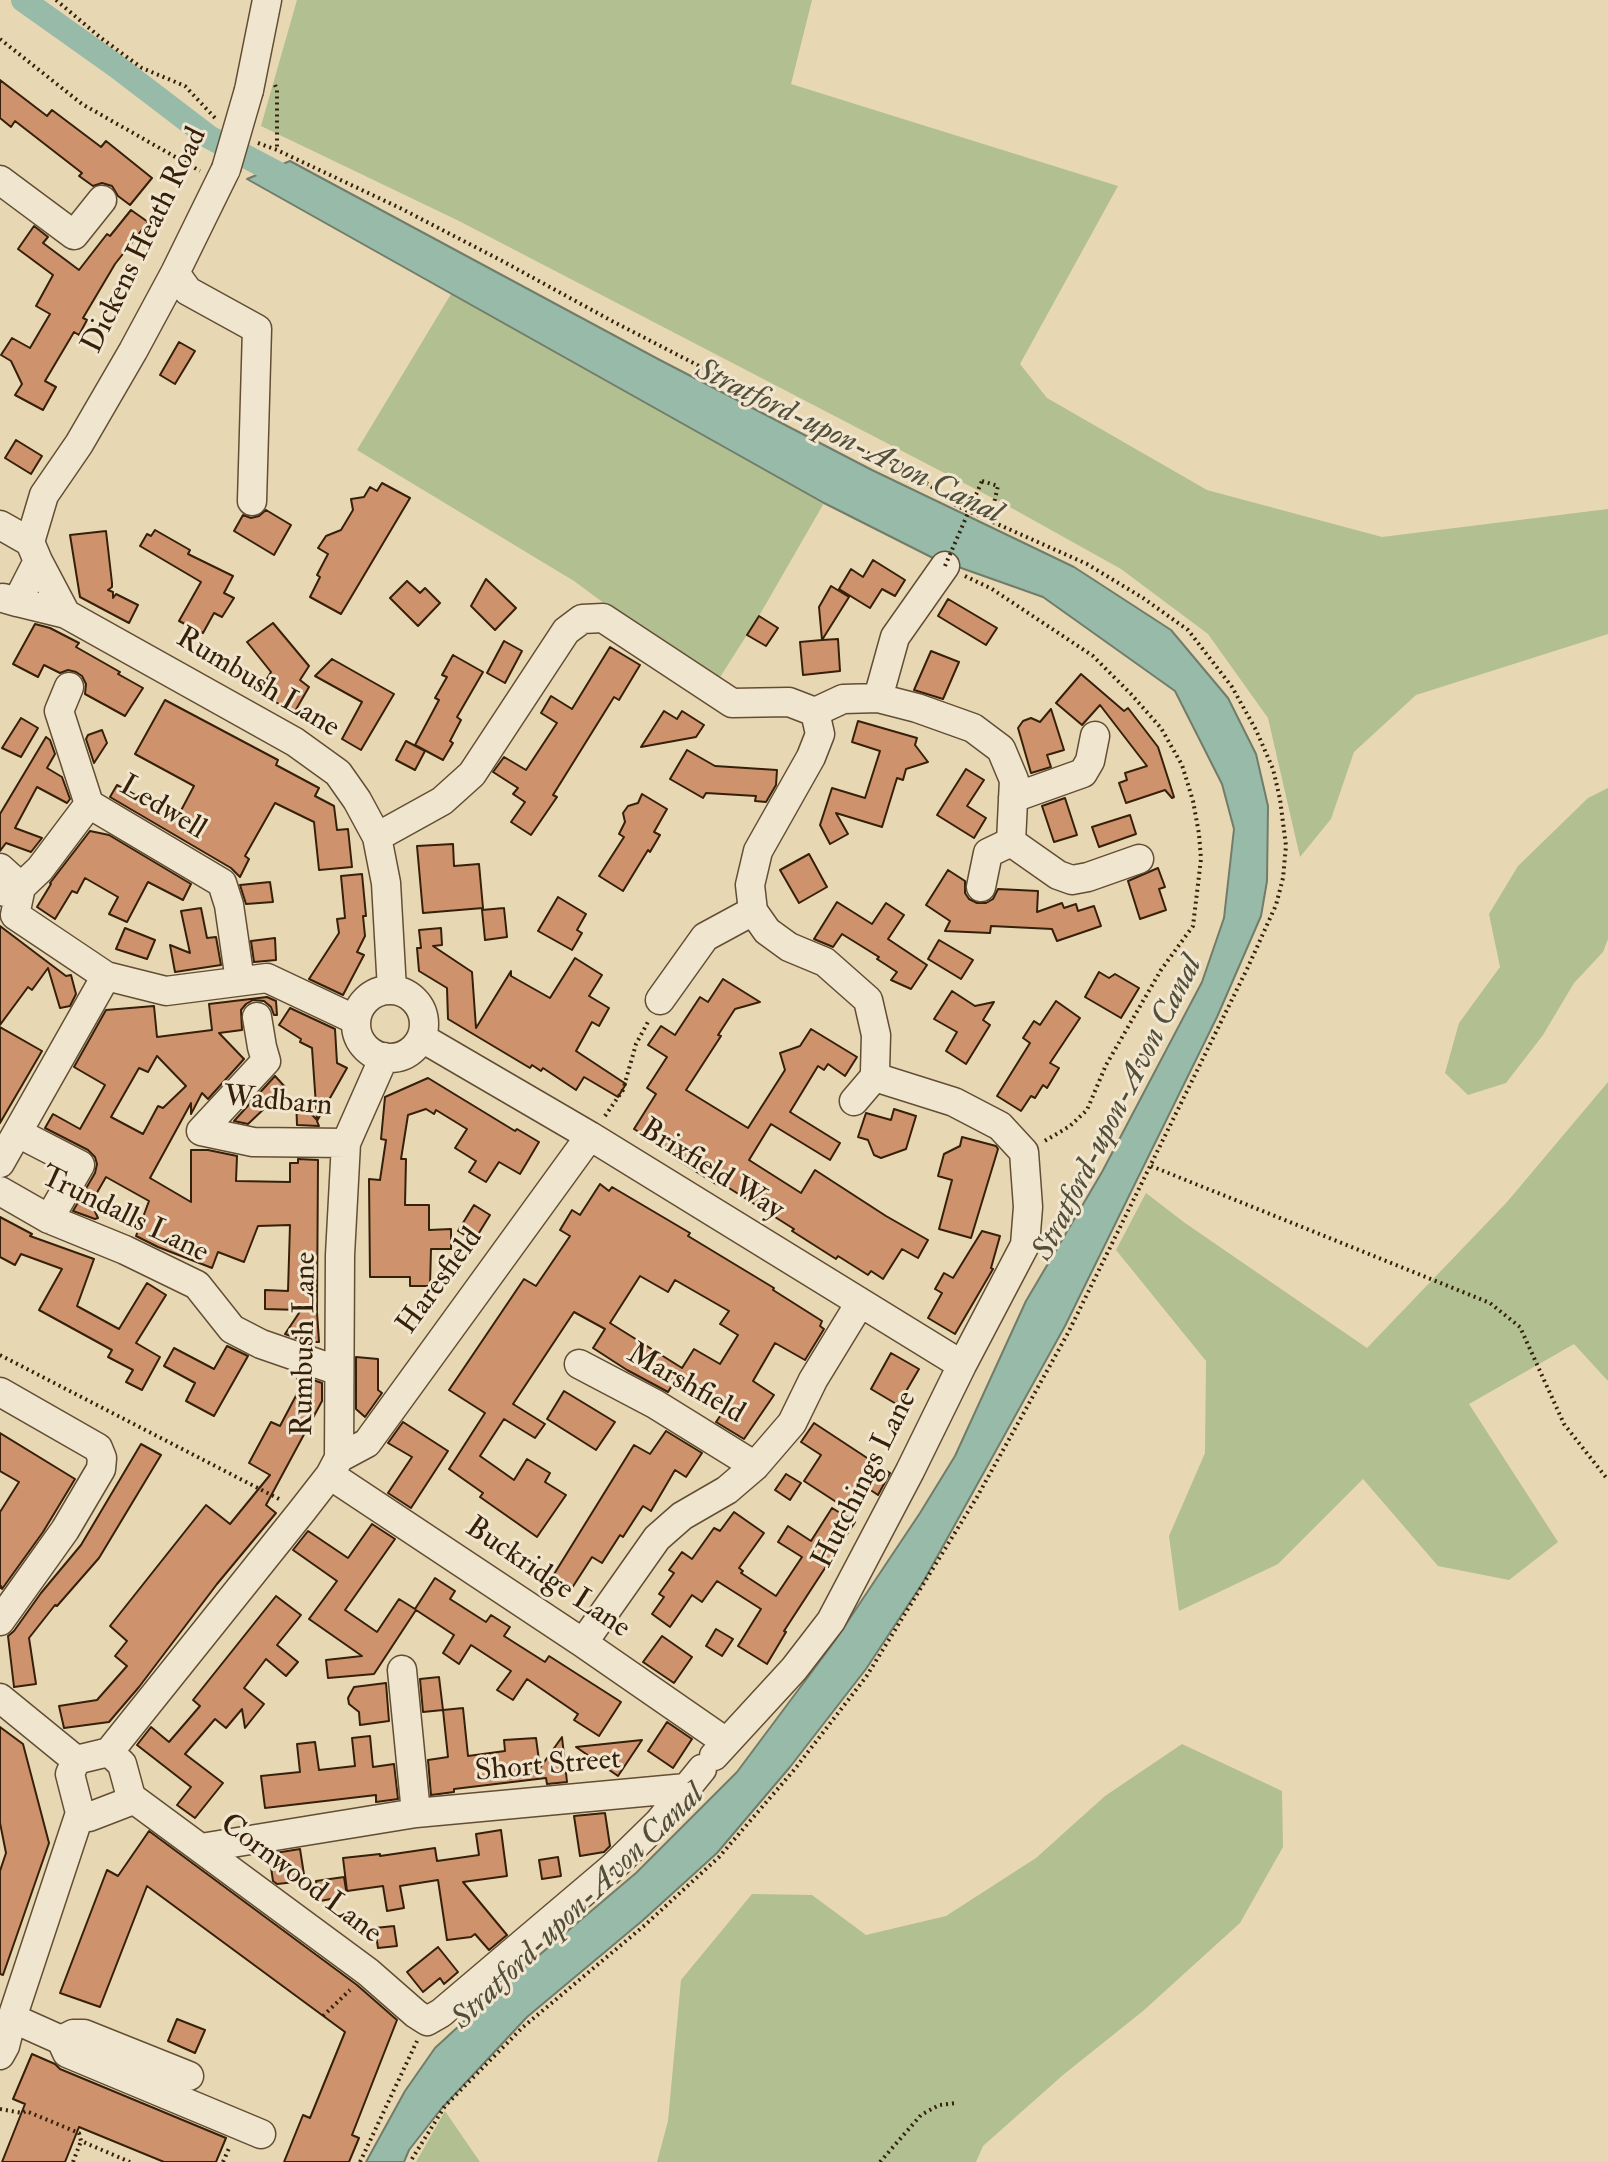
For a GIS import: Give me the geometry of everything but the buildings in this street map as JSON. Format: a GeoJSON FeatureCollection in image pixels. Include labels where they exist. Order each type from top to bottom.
{"type":"FeatureCollection","features":[{"type":"Feature","properties":{"kind":"street","name":"Dickens Heath Road"},"geometry":{"type":"LineString","coordinates":[[0,523],[44,495],[79,444],[175,273],[223,176],[249,90],[267,0]]}},
{"type":"Feature","properties":{"kind":"street"},"geometry":{"type":"LineString","coordinates":[[0,180],[74,235],[102,200]]}},
{"type":"Feature","properties":{"kind":"street"},"geometry":{"type":"LineString","coordinates":[[175,273],[188,291],[257,329],[252,501]]}},
{"type":"Feature","properties":{"kind":"street","name":"Dickens Heath Road"},"geometry":{"type":"LineString","coordinates":[[9,600],[34,552],[44,495]]}},
{"type":"Feature","properties":{"kind":"street"},"geometry":{"type":"LineString","coordinates":[[0,523],[34,552],[66,614]]}},
{"type":"Feature","properties":{"kind":"street"},"geometry":{"type":"LineString","coordinates":[[878,698],[895,637],[945,566]]}},
{"type":"Feature","properties":{"kind":"street","name":"Rumbush Lane"},"geometry":{"type":"LineString","coordinates":[[9,600],[66,614],[295,742],[338,773],[377,837],[386,883],[392,990]]}},
{"type":"Feature","properties":{"kind":"street"},"geometry":{"type":"LineString","coordinates":[[377,837],[442,801],[472,774],[566,631],[582,619],[603,618],[732,703],[789,702],[815,712],[843,699],[878,698],[973,728],[1001,749],[1014,780],[1011,842]]}},
{"type":"Feature","properties":{"kind":"street","name":"Ledwell"},"geometry":{"type":"LineString","coordinates":[[69,687],[59,711],[89,804],[222,883],[251,994]]}},
{"type":"Feature","properties":{"kind":"street"},"geometry":{"type":"LineString","coordinates":[[815,712],[820,734],[811,757],[758,851],[750,885],[753,911],[767,931],[789,947],[825,962],[868,1000],[876,1035],[877,1074],[854,1101]]}},
{"type":"Feature","properties":{"kind":"street"},"geometry":{"type":"LineString","coordinates":[[1013,798],[1083,773],[1090,761],[1095,736]]}},
{"type":"Feature","properties":{"kind":"street"},"geometry":{"type":"LineString","coordinates":[[11,890],[40,869],[89,804]]}},
{"type":"Feature","properties":{"kind":"street"},"geometry":{"type":"LineString","coordinates":[[1011,842],[1058,875],[1072,880],[1139,859]]}},
{"type":"Feature","properties":{"kind":"street"},"geometry":{"type":"LineString","coordinates":[[981,887],[988,853],[1011,842]]}},
{"type":"Feature","properties":{"kind":"street"},"geometry":{"type":"LineString","coordinates":[[0,868],[11,890],[15,915],[106,976],[166,991],[251,994],[267,978],[356,1020]]}},
{"type":"Feature","properties":{"kind":"street"},"geometry":{"type":"LineString","coordinates":[[660,1000],[705,937],[753,911]]}},
{"type":"Feature","properties":{"kind":"street","name":"Trundalls Lane"},"geometry":{"type":"LineString","coordinates":[[0,1163],[106,976]]}},
{"type":"Feature","properties":{"kind":"street"},"geometry":{"type":"LineString","coordinates":[[382,990],[403,992],[420,1006],[424,1016],[422,1038],[406,1054],[396,1058],[384,1057],[374,1054],[360,1040],[356,1020],[365,1001],[382,990]]}},
{"type":"Feature","properties":{"kind":"street","name":"Wadbarn"},"geometry":{"type":"LineString","coordinates":[[251,994],[266,1061],[201,1131],[253,1142],[346,1143]]}},
{"type":"Feature","properties":{"kind":"street","name":"Brixfield Way"},"geometry":{"type":"LineString","coordinates":[[422,1038],[590,1136],[962,1365]]}},
{"type":"Feature","properties":{"kind":"street","name":"Rumbush Lane"},"geometry":{"type":"LineString","coordinates":[[109,1752],[335,1466],[346,1143],[384,1057]]}},
{"type":"Feature","properties":{"kind":"street","name":"Hutchings Lane"},"geometry":{"type":"LineString","coordinates":[[427,2021],[441,2013],[612,1868],[659,1822],[707,1764],[786,1679],[831,1621],[1025,1245],[1028,1207],[1024,1152],[1000,1126],[954,1102],[881,1079],[877,1074]]}},
{"type":"Feature","properties":{"kind":"street"},"geometry":{"type":"LineString","coordinates":[[18,1133],[80,1165],[49,1219]]}},
{"type":"Feature","properties":{"kind":"street","name":"Haresfield"},"geometry":{"type":"LineString","coordinates":[[335,1466],[367,1443],[590,1136]]}},
{"type":"Feature","properties":{"kind":"street","name":"Trundalls Lane"},"geometry":{"type":"LineString","coordinates":[[0,1191],[49,1219],[125,1250],[197,1285],[232,1329],[261,1344],[339,1371]]}},
{"type":"Feature","properties":{"kind":"street","name":"Marshfield"},"geometry":{"type":"LineString","coordinates":[[583,1643],[657,1538],[682,1516],[727,1490],[755,1466],[792,1423],[813,1380],[860,1303]]}},
{"type":"Feature","properties":{"kind":"street","name":"Marshfield"},"geometry":{"type":"LineString","coordinates":[[579,1364],[655,1404],[755,1466]]}},
{"type":"Feature","properties":{"kind":"street"},"geometry":{"type":"LineString","coordinates":[[0,1392],[98,1448],[102,1458],[101,1469],[65,1530],[0,1621]]}},
{"type":"Feature","properties":{"kind":"street","name":"Buckridge Lane"},"geometry":{"type":"LineString","coordinates":[[335,1466],[583,1643],[707,1764]]}},
{"type":"Feature","properties":{"kind":"street"},"geometry":{"type":"LineString","coordinates":[[402,1670],[416,1813]]}},
{"type":"Feature","properties":{"kind":"street"},"geometry":{"type":"LineString","coordinates":[[0,1698],[76,1760]]}},
{"type":"Feature","properties":{"kind":"street"},"geometry":{"type":"LineString","coordinates":[[76,1760],[109,1752],[122,1764],[131,1797],[128,1802],[89,1817],[80,1813]]}},
{"type":"Feature","properties":{"kind":"street"},"geometry":{"type":"LineString","coordinates":[[0,2055],[80,1813],[70,1774],[76,1760]]}},
{"type":"Feature","properties":{"kind":"street","name":"Short Street"},"geometry":{"type":"LineString","coordinates":[[201,1848],[707,1764]]}},
{"type":"Feature","properties":{"kind":"street","name":"Cornwood Lane"},"geometry":{"type":"LineString","coordinates":[[131,1797],[368,1972],[427,2021]]}},
{"type":"Feature","properties":{"kind":"street"},"geometry":{"type":"LineString","coordinates":[[12,2018],[61,2040],[67,2053],[261,2134]]}},
{"type":"Feature","properties":{"kind":"street"},"geometry":{"type":"LineString","coordinates":[[61,2040],[73,2034],[84,2034],[189,2076]]}},
{"type":"Feature","properties":{"kind":"path"},"geometry":{"type":"LineString","coordinates":[[56,0],[142,68],[185,86],[224,127]]}},
{"type":"Feature","properties":{"kind":"path"},"geometry":{"type":"LineString","coordinates":[[0,39],[82,104],[223,176]]}},
{"type":"Feature","properties":{"kind":"path"},"geometry":{"type":"LineString","coordinates":[[253,142],[277,150]]}},
{"type":"Feature","properties":{"kind":"path"},"geometry":{"type":"LineString","coordinates":[[945,566],[982,481],[998,486],[990,520]]}},
{"type":"Feature","properties":{"kind":"path"},"geometry":{"type":"LineString","coordinates":[[590,1136],[623,1090],[636,1044],[660,1000]]}},
{"type":"Feature","properties":{"kind":"path"},"geometry":{"type":"LineString","coordinates":[[410,2162],[445,2106],[523,2027],[634,1934],[719,1857],[794,1770],[866,1677],[984,1484],[1068,1333],[1151,1166],[1490,1303],[1520,1327],[1564,1424],[1608,1480]]}},
{"type":"Feature","properties":{"kind":"path"},"geometry":{"type":"LineString","coordinates":[[0,1355],[302,1511]]}},
{"type":"Feature","properties":{"kind":"path"},"geometry":{"type":"LineString","coordinates":[[323,2016],[368,1972]]}},
{"type":"Feature","properties":{"kind":"path"},"geometry":{"type":"LineString","coordinates":[[360,2162],[427,2021]]}},
{"type":"Feature","properties":{"kind":"path"},"geometry":{"type":"LineString","coordinates":[[880,2162],[921,2115],[939,2105],[957,2103]]}},
{"type":"Feature","properties":{"kind":"path"},"geometry":{"type":"LineString","coordinates":[[0,2109],[26,2111],[79,2133],[81,2141],[73,2162]]}},
{"type":"Feature","properties":{"kind":"path"},"geometry":{"type":"LineString","coordinates":[[81,2141],[130,2162]]}},
{"type":"Feature","properties":{"kind":"shaded area"},"geometry":{"type":"Polygon","coordinates":[[[297,0],[812,0],[791,84],[1118,186],[1020,364],[1047,398],[1207,490],[1382,537],[1608,509],[1608,634],[1416,695],[1354,752],[1331,819],[1300,857],[1268,718],[1208,634],[1121,569],[1008,506],[459,221],[261,126],[297,0]]]}},
{"type":"Feature","properties":{"kind":"shaded area"},"geometry":{"type":"Polygon","coordinates":[[[290,161],[872,470],[1074,567],[1171,630],[1228,698],[1256,754],[1268,806],[1267,881],[1261,916],[1217,1017],[1065,1326],[922,1584],[866,1669],[790,1767],[717,1853],[642,1921],[527,2017],[441,2109],[409,2150],[404,2162],[366,2162],[405,2091],[435,2048],[636,1873],[737,1772],[834,1642],[920,1513],[955,1456],[1026,1301],[1102,1172],[1202,982],[1224,918],[1234,829],[1222,784],[1175,691],[1043,597],[933,558],[824,503],[247,179],[290,161]]]}},
{"type":"Feature","properties":{"kind":"shaded area"},"geometry":{"type":"Polygon","coordinates":[[[451,294],[824,503],[715,685],[574,581],[357,450],[451,294]]]}},
{"type":"Feature","properties":{"kind":"shaded area"},"geometry":{"type":"Polygon","coordinates":[[[1608,788],[1608,939],[1603,952],[1574,983],[1543,1035],[1506,1083],[1468,1095],[1445,1073],[1459,1023],[1500,967],[1489,914],[1518,866],[1588,798],[1608,788]]]}},
{"type":"Feature","properties":{"kind":"shaded area"},"geometry":{"type":"Polygon","coordinates":[[[1608,1082],[1608,1381],[1574,1344],[1469,1404],[1558,1542],[1509,1580],[1438,1566],[1363,1479],[1278,1564],[1179,1611],[1169,1536],[1205,1453],[1206,1361],[1116,1250],[1146,1193],[1367,1348],[1507,1202],[1608,1082]]]}},
{"type":"Feature","properties":{"kind":"shaded area"},"geometry":{"type":"Polygon","coordinates":[[[1182,1744],[1282,1791],[1283,1847],[1240,1923],[1143,2011],[1063,2075],[983,2146],[976,2162],[657,2162],[668,2121],[681,1980],[752,1894],[812,1895],[866,1935],[946,1916],[1036,1858],[1105,1796],[1182,1744]]]}},
{"type":"Feature","properties":{"kind":"shaded area"},"geometry":{"type":"Polygon","coordinates":[[[445,2111],[480,2162],[416,2162],[445,2111]]]}},
{"type":"Feature","properties":{"kind":"waterway","name":"Stratford-upon-Avon Canal"},"geometry":{"type":"LineString","coordinates":[[23,0],[209,137],[298,184]]}}]}
